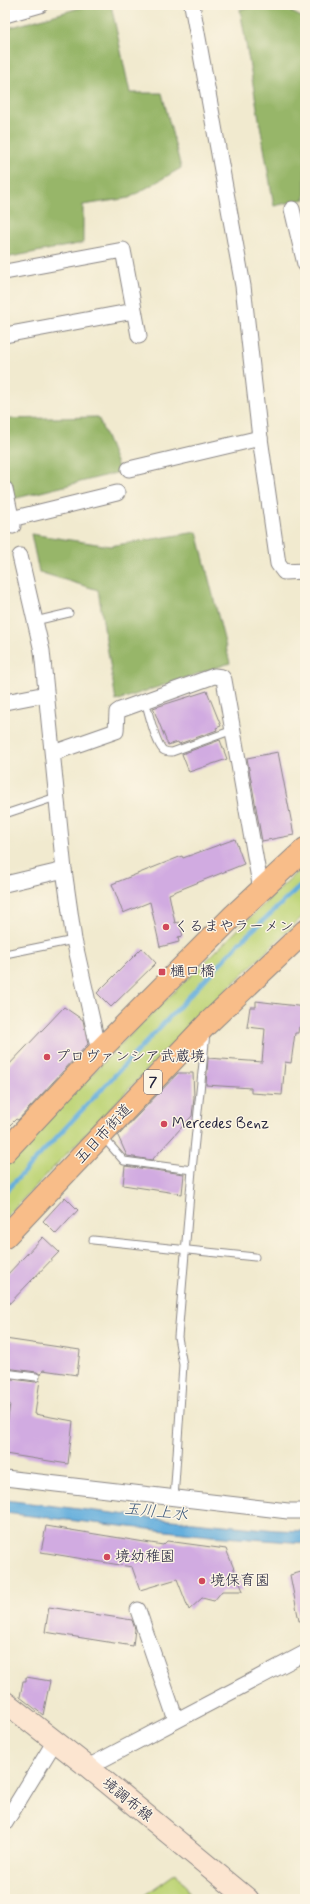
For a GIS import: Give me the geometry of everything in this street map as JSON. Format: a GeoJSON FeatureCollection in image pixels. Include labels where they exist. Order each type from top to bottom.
{"type":"FeatureCollection","features":[{"type":"Feature","properties":{"kind":"main road"},"geometry":{"type":"LineString","coordinates":[[5,1152],[99,1051],[261,890],[305,849]]}},
{"type":"Feature","properties":{"kind":"main road","name":"五日市街道"},"geometry":{"type":"LineString","coordinates":[[5,1237],[207,1024],[305,931]]}},
{"type":"Feature","properties":{"kind":"main road","name":"境調布線"},"geometry":{"type":"LineString","coordinates":[[5,1702],[88,1767],[248,1899]]}},
{"type":"Feature","properties":{"kind":"street"},"geometry":{"type":"LineString","coordinates":[[5,15],[40,5]]}},
{"type":"Feature","properties":{"kind":"street"},"geometry":{"type":"LineString","coordinates":[[192,5],[243,286],[260,438],[278,564],[284,572],[305,571]]}},
{"type":"Feature","properties":{"kind":"street"},"geometry":{"type":"LineString","coordinates":[[292,209],[305,264]]}},
{"type":"Feature","properties":{"kind":"street"},"geometry":{"type":"LineString","coordinates":[[5,272],[123,250],[139,336]]}},
{"type":"Feature","properties":{"kind":"street"},"geometry":{"type":"LineString","coordinates":[[5,335],[134,311]]}},
{"type":"Feature","properties":{"kind":"street"},"geometry":{"type":"LineString","coordinates":[[129,469],[260,438]]}},
{"type":"Feature","properties":{"kind":"street"},"geometry":{"type":"LineString","coordinates":[[5,489],[12,522],[117,493]]}},
{"type":"Feature","properties":{"kind":"street"},"geometry":{"type":"LineString","coordinates":[[20,556],[42,651],[64,870],[74,940],[99,1051]]}},
{"type":"Feature","properties":{"kind":"street"},"geometry":{"type":"LineString","coordinates":[[53,753],[116,731],[117,712],[120,710],[218,676],[224,680],[261,890]]}},
{"type":"Feature","properties":{"kind":"street"},"geometry":{"type":"LineString","coordinates":[[5,702],[46,694]]}},
{"type":"Feature","properties":{"kind":"street"},"geometry":{"type":"LineString","coordinates":[[5,884],[64,870]]}},
{"type":"Feature","properties":{"kind":"street"},"geometry":{"type":"LineString","coordinates":[[5,1478],[174,1499],[288,1511],[305,1511]]}},
{"type":"Feature","properties":{"kind":"street"},"geometry":{"type":"LineString","coordinates":[[138,1610],[176,1720]]}},
{"type":"Feature","properties":{"kind":"street"},"geometry":{"type":"LineString","coordinates":[[88,1767],[305,1653]]}},
{"type":"Feature","properties":{"kind":"street"},"geometry":{"type":"LineString","coordinates":[[5,1822],[55,1741]]}},
{"type":"Feature","properties":{"kind":"lane"},"geometry":{"type":"LineString","coordinates":[[36,621],[70,613]]}},
{"type":"Feature","properties":{"kind":"lane"},"geometry":{"type":"LineString","coordinates":[[145,701],[158,740],[167,752],[172,752],[233,730]]}},
{"type":"Feature","properties":{"kind":"lane"},"geometry":{"type":"LineString","coordinates":[[5,814],[56,797]]}},
{"type":"Feature","properties":{"kind":"lane"},"geometry":{"type":"LineString","coordinates":[[5,954],[74,940]]}},
{"type":"Feature","properties":{"kind":"lane"},"geometry":{"type":"LineString","coordinates":[[174,1499],[182,1365],[178,1337],[192,1170],[207,1024]]}},
{"type":"Feature","properties":{"kind":"lane"},"geometry":{"type":"LineString","coordinates":[[102,1136],[124,1161],[192,1170]]}},
{"type":"Feature","properties":{"kind":"lane"},"geometry":{"type":"LineString","coordinates":[[93,1240],[256,1258]]}},
{"type":"Feature","properties":{"kind":"lane"},"geometry":{"type":"LineString","coordinates":[[5,1373],[36,1377]]}},
{"type":"Feature","properties":{"kind":"green space"},"geometry":{"type":"Polygon","coordinates":[[[90,5],[111,5],[130,93],[162,93],[181,168],[129,198],[83,205],[83,243],[5,258],[5,29],[90,5]]]}},
{"type":"Feature","properties":{"kind":"green space"},"geometry":{"type":"Polygon","coordinates":[[[278,5],[305,19],[305,199],[274,206],[240,9],[278,5]]]}},
{"type":"Feature","properties":{"kind":"green space"},"geometry":{"type":"Polygon","coordinates":[[[98,417],[120,472],[5,501],[5,419],[98,417]]]}},
{"type":"Feature","properties":{"kind":"green space"},"geometry":{"type":"Polygon","coordinates":[[[197,532],[230,663],[116,701],[98,590],[39,572],[31,534],[110,546],[197,532]]]}},
{"type":"Feature","properties":{"kind":"green space"},"geometry":{"type":"Polygon","coordinates":[[[305,864],[305,914],[195,1020],[5,1218],[5,1166],[116,1049],[305,864]]]}},
{"type":"Feature","properties":{"kind":"green space"},"geometry":{"type":"Polygon","coordinates":[[[176,1873],[194,1899],[139,1899],[176,1873]]]}},
{"type":"Feature","properties":{"kind":"water"},"geometry":{"type":"Polygon","coordinates":[[[5,1500],[161,1519],[276,1530],[305,1531],[305,1543],[211,1536],[5,1513],[5,1500]]]}},
{"type":"Feature","properties":{"kind":"building"},"geometry":{"type":"Polygon","coordinates":[[[207,691],[221,726],[216,728],[217,730],[179,744],[178,742],[168,745],[153,708],[207,691]]]}},
{"type":"Feature","properties":{"kind":"building"},"geometry":{"type":"Polygon","coordinates":[[[220,740],[227,759],[189,772],[182,754],[220,740]]]}},
{"type":"Feature","properties":{"kind":"building"},"geometry":{"type":"Polygon","coordinates":[[[278,752],[294,835],[262,841],[247,758],[278,752]]]}},
{"type":"Feature","properties":{"kind":"building"},"geometry":{"type":"Polygon","coordinates":[[[235,839],[244,864],[169,894],[175,923],[179,922],[183,936],[178,937],[179,942],[160,947],[150,902],[123,913],[112,884],[182,856],[183,858],[235,839]]]}},
{"type":"Feature","properties":{"kind":"building"},"geometry":{"type":"Polygon","coordinates":[[[142,948],[156,963],[111,1007],[97,993],[142,948]]]}},
{"type":"Feature","properties":{"kind":"building"},"geometry":{"type":"Polygon","coordinates":[[[256,1001],[305,1007],[305,1027],[299,1027],[298,1033],[295,1033],[291,1063],[285,1062],[282,1095],[251,1093],[251,1088],[206,1085],[208,1058],[262,1062],[265,1029],[247,1027],[250,1007],[256,1007],[256,1001]]]}},
{"type":"Feature","properties":{"kind":"building","name":"プロヴァンシア武蔵境"},"geometry":{"type":"Polygon","coordinates":[[[64,1007],[83,1020],[88,1044],[18,1120],[16,1119],[5,1130],[5,1069],[64,1007]]]}},
{"type":"Feature","properties":{"kind":"building"},"geometry":{"type":"Polygon","coordinates":[[[178,1073],[193,1073],[194,1098],[192,1116],[152,1160],[127,1156],[118,1136],[178,1073]]]}},
{"type":"Feature","properties":{"kind":"building"},"geometry":{"type":"Polygon","coordinates":[[[125,1166],[184,1174],[182,1194],[123,1185],[125,1166]]]}},
{"type":"Feature","properties":{"kind":"building"},"geometry":{"type":"Polygon","coordinates":[[[65,1197],[78,1210],[56,1234],[43,1221],[65,1197]]]}},
{"type":"Feature","properties":{"kind":"building"},"geometry":{"type":"Polygon","coordinates":[[[43,1237],[59,1252],[5,1308],[5,1277],[43,1237]]]}},
{"type":"Feature","properties":{"kind":"building"},"geometry":{"type":"Polygon","coordinates":[[[5,1339],[80,1350],[77,1375],[43,1370],[41,1375],[37,1372],[5,1368],[5,1339]]]}},
{"type":"Feature","properties":{"kind":"building"},"geometry":{"type":"Polygon","coordinates":[[[5,1378],[35,1382],[40,1380],[35,1414],[73,1421],[68,1464],[5,1454],[5,1439],[10,1404],[5,1404],[5,1378]]]}},
{"type":"Feature","properties":{"kind":"building"},"geometry":{"type":"Polygon","coordinates":[[[46,1526],[163,1545],[167,1541],[226,1549],[243,1591],[222,1591],[214,1601],[202,1598],[189,1610],[177,1579],[140,1590],[132,1567],[41,1552],[46,1526]]]}},
{"type":"Feature","properties":{"kind":"building"},"geometry":{"type":"Polygon","coordinates":[[[305,1571],[305,1620],[299,1621],[290,1575],[305,1571]]]}},
{"type":"Feature","properties":{"kind":"building"},"geometry":{"type":"Polygon","coordinates":[[[49,1607],[132,1620],[135,1629],[133,1646],[45,1632],[49,1607]]]}},
{"type":"Feature","properties":{"kind":"building"},"geometry":{"type":"Polygon","coordinates":[[[26,1677],[50,1681],[43,1715],[20,1697],[23,1681],[26,1681],[26,1677]]]}},
{"type":"Feature","properties":{"kind":"waterway"},"geometry":{"type":"LineString","coordinates":[[5,1192],[244,938],[305,882]]}},
{"type":"Feature","properties":{"kind":"place","name":"くるまやラーメン"},"geometry":{"type":"Point","coordinates":[166,927]}},
{"type":"Feature","properties":{"kind":"place","name":"樋口橋"},"geometry":{"type":"Point","coordinates":[162,972]}},
{"type":"Feature","properties":{"kind":"place","name":"プロヴァンシア武蔵境"},"geometry":{"type":"Point","coordinates":[47,1057]}},
{"type":"Feature","properties":{"kind":"place","name":"Mercedes Benz"},"geometry":{"type":"Point","coordinates":[164,1124]}},
{"type":"Feature","properties":{"kind":"place","name":"境幼稚園"},"geometry":{"type":"Point","coordinates":[107,1557]}},
{"type":"Feature","properties":{"kind":"place","name":"境保育園"},"geometry":{"type":"Point","coordinates":[202,1581]}},
{"type":"Feature","properties":{"kind":"water label","name":"玉川上水"},"geometry":{"type":"Point","coordinates":[156,1512]}}]}
